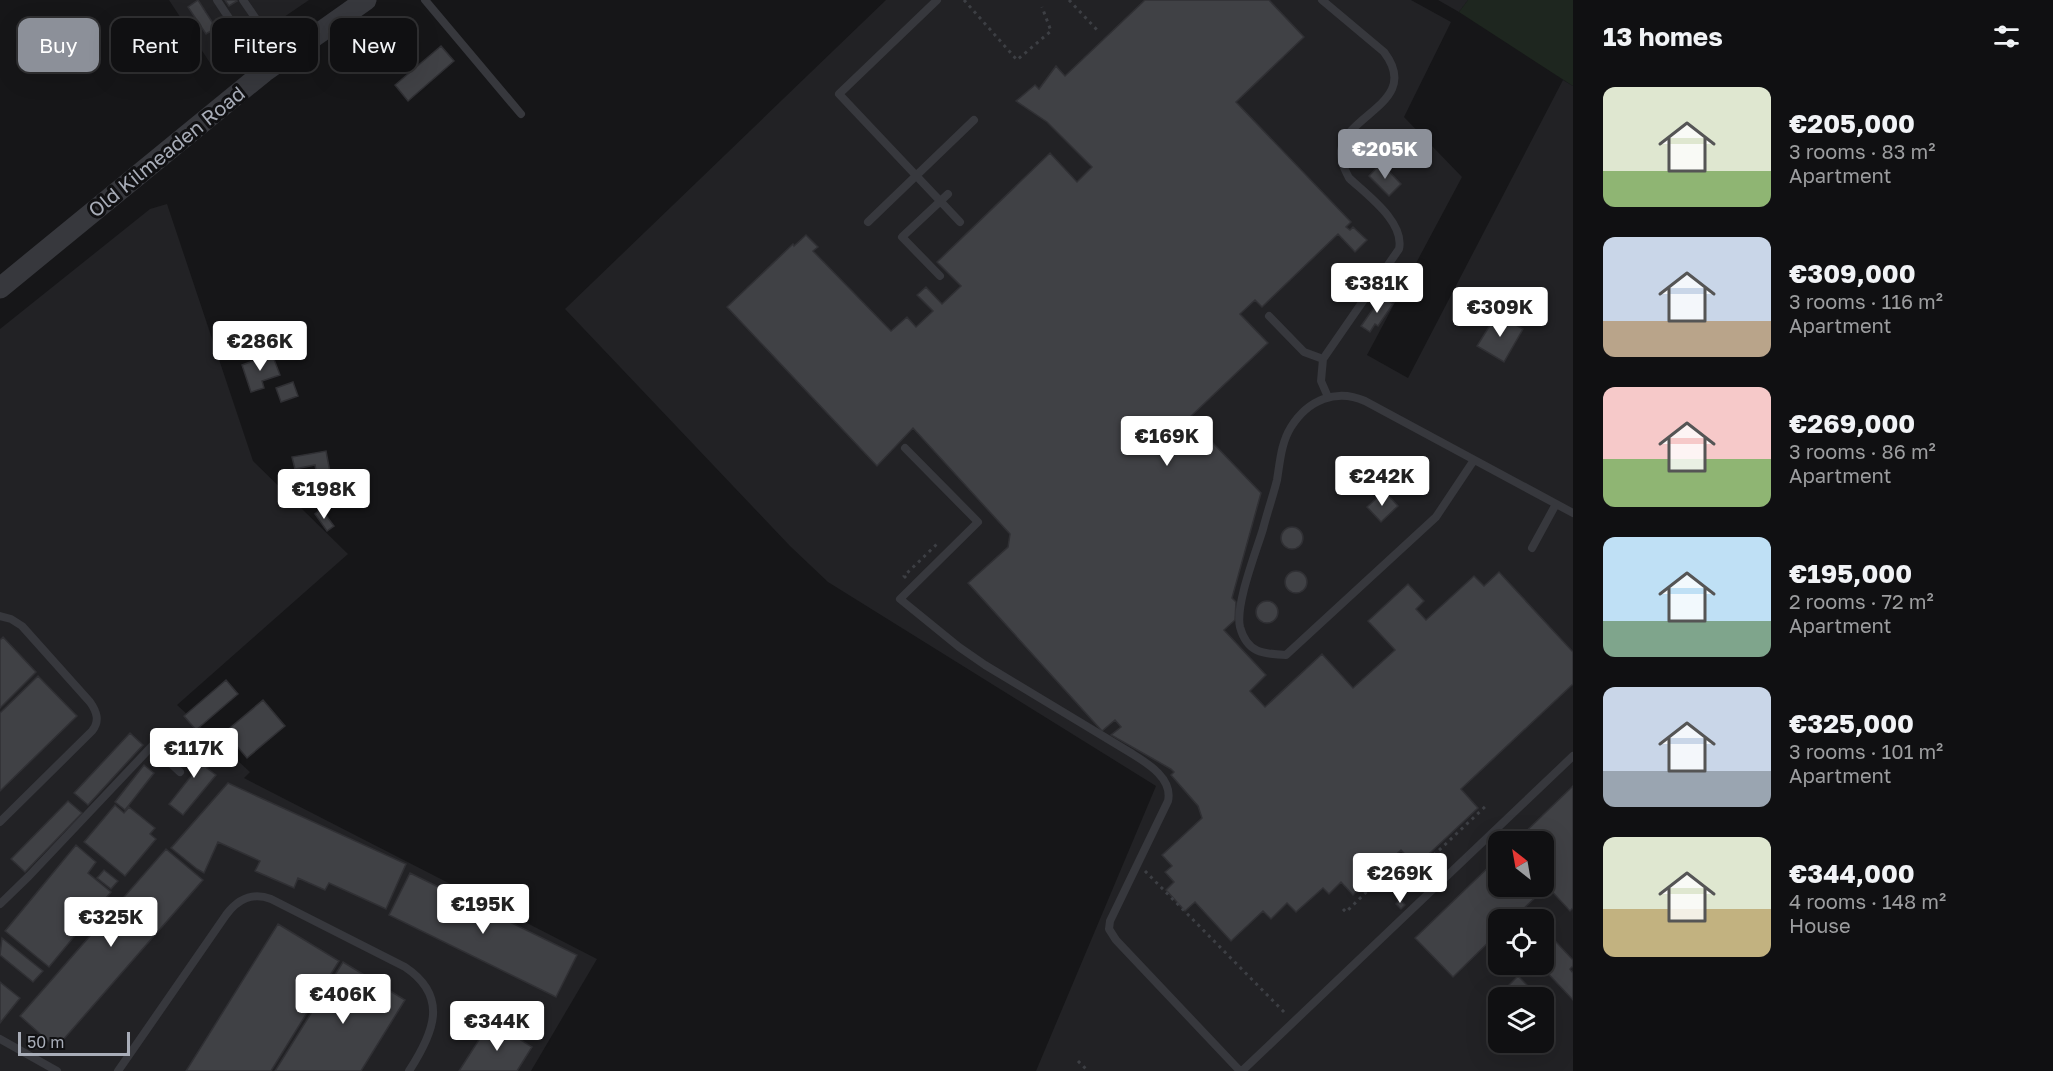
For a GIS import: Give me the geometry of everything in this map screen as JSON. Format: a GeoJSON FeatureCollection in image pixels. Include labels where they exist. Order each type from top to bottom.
{"type":"FeatureCollection","features":[{"type":"Feature","properties":{"kind":"street","name":"Old Kilmeaden Road"},"geometry":{"type":"LineString","coordinates":[[318,34],[366,0]]}},
{"type":"Feature","properties":{"kind":"street","name":"Old Kilmeaden Road"},"geometry":{"type":"LineString","coordinates":[[0,288],[264,72]]}},
{"type":"Feature","properties":{"kind":"lane"},"geometry":{"type":"LineString","coordinates":[[217,0],[229,18]]}},
{"type":"Feature","properties":{"kind":"lane"},"geometry":{"type":"LineString","coordinates":[[243,0],[255,18]]}},
{"type":"Feature","properties":{"kind":"lane"},"geometry":{"type":"LineString","coordinates":[[425,0],[521,114]]}},
{"type":"Feature","properties":{"kind":"lane"},"geometry":{"type":"LineString","coordinates":[[937,0],[839,94],[960,222]]}},
{"type":"Feature","properties":{"kind":"lane"},"geometry":{"type":"LineString","coordinates":[[1322,0],[1384,52],[1394,71],[1391,91],[1385,100],[1347,136],[1341,151],[1349,178],[1392,220],[1401,241],[1399,249],[1323,358],[1321,381],[1328,397]]}},
{"type":"Feature","properties":{"kind":"lane"},"geometry":{"type":"LineString","coordinates":[[868,222],[974,120]]}},
{"type":"Feature","properties":{"kind":"lane"},"geometry":{"type":"LineString","coordinates":[[940,276],[902,237],[948,194]]}},
{"type":"Feature","properties":{"kind":"lane"},"geometry":{"type":"LineString","coordinates":[[1269,316],[1304,352],[1323,358]]}},
{"type":"Feature","properties":{"kind":"lane"},"geometry":{"type":"LineString","coordinates":[[1474,460],[1436,517],[1286,655],[1262,654],[1247,642],[1240,625],[1241,603],[1274,490],[1286,439],[1298,418],[1312,406],[1328,397],[1347,394],[1357,397],[1573,513]]}},
{"type":"Feature","properties":{"kind":"lane"},"geometry":{"type":"LineString","coordinates":[[905,448],[978,522],[900,599],[970,655],[1131,753],[1160,776],[1167,786],[1169,797],[1109,927],[1111,933],[1241,1071],[1573,756]]}},
{"type":"Feature","properties":{"kind":"lane"},"geometry":{"type":"LineString","coordinates":[[1533,548],[1556,504]]}},
{"type":"Feature","properties":{"kind":"lane"},"geometry":{"type":"LineString","coordinates":[[0,616],[11,619],[22,627],[90,702],[96,712],[97,720],[92,731],[0,822]]}},
{"type":"Feature","properties":{"kind":"lane"},"geometry":{"type":"LineString","coordinates":[[0,904],[152,746],[180,772]]}},
{"type":"Feature","properties":{"kind":"lane"},"geometry":{"type":"LineString","coordinates":[[118,1071],[226,915],[237,903],[254,896],[271,899],[405,967],[418,977],[431,998],[433,1021],[428,1039],[409,1071]]}},
{"type":"Feature","properties":{"kind":"lane"},"geometry":{"type":"LineString","coordinates":[[0,1039],[57,1071]]}},
{"type":"Feature","properties":{"kind":"path"},"geometry":{"type":"LineString","coordinates":[[964,0],[1017,60],[1051,31],[1042,7]]}},
{"type":"Feature","properties":{"kind":"path"},"geometry":{"type":"LineString","coordinates":[[1069,0],[1098,31]]}},
{"type":"Feature","properties":{"kind":"path"},"geometry":{"type":"LineString","coordinates":[[1343,909],[1346,912],[1403,856],[1417,871],[1488,804]]}},
{"type":"Feature","properties":{"kind":"path"},"geometry":{"type":"LineString","coordinates":[[1137,863],[1294,1022]]}},
{"type":"Feature","properties":{"kind":"path"},"geometry":{"type":"LineString","coordinates":[[1078,1061],[1088,1071]]}},
{"type":"Feature","properties":{"kind":"shaded area"},"geometry":{"type":"Polygon","coordinates":[[[169,0],[309,0],[283,18],[212,18],[212,66],[200,48],[200,18],[181,18],[169,0]]]}},
{"type":"Feature","properties":{"kind":"shaded area"},"geometry":{"type":"Polygon","coordinates":[[[886,0],[1411,0],[1451,22],[1404,117],[1462,177],[1367,355],[1408,378],[1563,80],[1573,86],[1573,1071],[1036,1071],[1156,786],[828,582],[790,546],[565,309],[886,0]]]}},
{"type":"Feature","properties":{"kind":"shaded area"},"geometry":{"type":"Polygon","coordinates":[[[1438,0],[1468,0],[1459,12],[1438,0]]]}},
{"type":"Feature","properties":{"kind":"shaded area"},"geometry":{"type":"Polygon","coordinates":[[[1468,0],[1573,0],[1573,86],[1459,12],[1468,0]]]}},
{"type":"Feature","properties":{"kind":"shaded area"},"geometry":{"type":"Polygon","coordinates":[[[167,204],[253,461],[348,554],[177,705],[250,772],[244,778],[597,959],[531,1071],[0,1071],[0,329],[150,209],[167,204]]]}},
{"type":"Feature","properties":{"kind":"building"},"geometry":{"type":"Polygon","coordinates":[[[198,0],[212,22],[212,30],[206,34],[200,25],[200,18],[195,18],[188,7],[198,0]]]}},
{"type":"Feature","properties":{"kind":"building"},"geometry":{"type":"Polygon","coordinates":[[[225,0],[236,0],[237,1],[229,6],[225,0]]]}},
{"type":"Feature","properties":{"kind":"building"},"geometry":{"type":"Polygon","coordinates":[[[1145,0],[1269,0],[1304,37],[1236,102],[1351,222],[1346,227],[1350,230],[1353,227],[1367,240],[1355,252],[1338,234],[1262,307],[1255,300],[1240,314],[1268,343],[1189,418],[1261,493],[1232,598],[1236,602],[1235,620],[1224,630],[1266,675],[1250,691],[1265,707],[1322,654],[1353,688],[1395,650],[1368,621],[1408,584],[1424,601],[1416,609],[1426,620],[1474,576],[1484,586],[1499,572],[1573,652],[1573,684],[1461,789],[1478,808],[1416,866],[1401,850],[1353,895],[1341,882],[1329,894],[1323,888],[1296,912],[1287,903],[1271,919],[1263,911],[1231,941],[1195,902],[1185,911],[1166,890],[1174,882],[1165,872],[1172,866],[1162,855],[1202,818],[1198,806],[1171,775],[1174,772],[1111,735],[1121,727],[1115,720],[1102,731],[968,583],[1008,547],[1010,534],[913,428],[877,466],[727,307],[793,244],[794,246],[806,235],[818,247],[813,251],[891,331],[907,317],[916,327],[933,311],[917,295],[926,287],[942,304],[961,286],[937,262],[1050,153],[1077,182],[1092,167],[1047,122],[1016,101],[1035,85],[1039,89],[1056,66],[1065,76],[1145,0]]]}},
{"type":"Feature","properties":{"kind":"building"},"geometry":{"type":"Polygon","coordinates":[[[441,46],[454,61],[408,101],[395,85],[410,72],[417,72],[417,66],[441,46]]]}},
{"type":"Feature","properties":{"kind":"building"},"geometry":{"type":"Polygon","coordinates":[[[1381,163],[1401,184],[1389,196],[1369,176],[1381,163]]]}},
{"type":"Feature","properties":{"kind":"building"},"geometry":{"type":"Polygon","coordinates":[[[1382,296],[1393,304],[1378,326],[1375,324],[1370,332],[1361,326],[1382,296]]]}},
{"type":"Feature","properties":{"kind":"building"},"geometry":{"type":"Polygon","coordinates":[[[1497,314],[1523,329],[1504,362],[1477,346],[1497,314]]]}},
{"type":"Feature","properties":{"kind":"building"},"geometry":{"type":"Polygon","coordinates":[[[272,354],[280,375],[262,381],[264,388],[251,392],[242,365],[272,354]]]}},
{"type":"Feature","properties":{"kind":"building"},"geometry":{"type":"Polygon","coordinates":[[[293,382],[298,396],[281,402],[276,388],[293,382]]]}},
{"type":"Feature","properties":{"kind":"building"},"geometry":{"type":"Polygon","coordinates":[[[326,451],[333,488],[320,491],[315,465],[295,469],[292,457],[326,451]]]}},
{"type":"Feature","properties":{"kind":"building"},"geometry":{"type":"Polygon","coordinates":[[[1380,495],[1384,498],[1388,495],[1398,506],[1381,522],[1367,507],[1380,495]]]}},
{"type":"Feature","properties":{"kind":"building"},"geometry":{"type":"Polygon","coordinates":[[[321,509],[334,526],[327,531],[315,514],[321,509]]]}},
{"type":"Feature","properties":{"kind":"building"},"geometry":{"type":"Polygon","coordinates":[[[1292,527],[1300,530],[1303,538],[1300,546],[1292,549],[1284,546],[1281,538],[1284,530],[1292,527]]]}},
{"type":"Feature","properties":{"kind":"building"},"geometry":{"type":"Polygon","coordinates":[[[1296,571],[1304,574],[1307,582],[1304,590],[1296,593],[1288,590],[1285,582],[1288,574],[1296,571]]]}},
{"type":"Feature","properties":{"kind":"building"},"geometry":{"type":"Polygon","coordinates":[[[1267,601],[1275,604],[1278,612],[1275,620],[1267,623],[1259,620],[1256,612],[1259,604],[1267,601]]]}},
{"type":"Feature","properties":{"kind":"building"},"geometry":{"type":"Polygon","coordinates":[[[3,637],[36,672],[0,708],[0,640],[3,637]]]}},
{"type":"Feature","properties":{"kind":"building"},"geometry":{"type":"Polygon","coordinates":[[[38,676],[77,716],[0,791],[0,713],[38,676]]]}},
{"type":"Feature","properties":{"kind":"building"},"geometry":{"type":"Polygon","coordinates":[[[226,680],[238,694],[196,730],[184,716],[226,680]]]}},
{"type":"Feature","properties":{"kind":"building"},"geometry":{"type":"Polygon","coordinates":[[[263,700],[285,726],[247,758],[225,732],[263,700]]]}},
{"type":"Feature","properties":{"kind":"building"},"geometry":{"type":"Polygon","coordinates":[[[130,733],[143,745],[88,805],[74,793],[130,733]]]}},
{"type":"Feature","properties":{"kind":"building"},"geometry":{"type":"Polygon","coordinates":[[[192,741],[214,759],[207,768],[216,775],[183,815],[169,804],[199,766],[183,752],[192,741]]]}},
{"type":"Feature","properties":{"kind":"building"},"geometry":{"type":"Polygon","coordinates":[[[144,765],[154,773],[125,810],[115,802],[144,765]]]}},
{"type":"Feature","properties":{"kind":"building"},"geometry":{"type":"Polygon","coordinates":[[[228,783],[406,864],[386,909],[329,883],[325,890],[298,878],[294,888],[255,871],[260,861],[218,842],[204,873],[197,869],[171,848],[228,783]]]}},
{"type":"Feature","properties":{"kind":"building"},"geometry":{"type":"Polygon","coordinates":[[[1573,786],[1573,908],[1570,911],[1554,894],[1554,831],[1526,831],[1573,786]]]}},
{"type":"Feature","properties":{"kind":"building"},"geometry":{"type":"Polygon","coordinates":[[[68,801],[82,813],[25,872],[11,859],[68,801]]]}},
{"type":"Feature","properties":{"kind":"building"},"geometry":{"type":"Polygon","coordinates":[[[115,805],[124,813],[129,807],[155,828],[150,834],[156,839],[125,876],[84,842],[115,805]]]}},
{"type":"Feature","properties":{"kind":"building"},"geometry":{"type":"Polygon","coordinates":[[[76,845],[96,862],[88,873],[111,892],[49,967],[5,931],[76,845]]]}},
{"type":"Feature","properties":{"kind":"building"},"geometry":{"type":"Polygon","coordinates":[[[166,849],[203,880],[56,1048],[20,1016],[166,849]]]}},
{"type":"Feature","properties":{"kind":"building"},"geometry":{"type":"Polygon","coordinates":[[[1488,868],[1488,897],[1536,897],[1523,909],[1488,909],[1488,943],[1453,977],[1415,938],[1488,868]]]}},
{"type":"Feature","properties":{"kind":"building"},"geometry":{"type":"Polygon","coordinates":[[[104,870],[118,881],[111,889],[97,878],[104,870]]]}},
{"type":"Feature","properties":{"kind":"building"},"geometry":{"type":"Polygon","coordinates":[[[410,873],[577,955],[556,997],[389,915],[410,873]]]}},
{"type":"Feature","properties":{"kind":"building"},"geometry":{"type":"Polygon","coordinates":[[[1400,899],[1405,905],[1401,909],[1396,904],[1400,899]]]}},
{"type":"Feature","properties":{"kind":"building"},"geometry":{"type":"Polygon","coordinates":[[[278,924],[339,961],[271,1071],[186,1071],[278,924]]]}},
{"type":"Feature","properties":{"kind":"building"},"geometry":{"type":"Polygon","coordinates":[[[2,938],[43,971],[33,982],[0,955],[2,938]]]}},
{"type":"Feature","properties":{"kind":"building"},"geometry":{"type":"Polygon","coordinates":[[[1554,940],[1573,960],[1573,966],[1570,969],[1573,973],[1573,1000],[1549,975],[1554,975],[1554,940]]]}},
{"type":"Feature","properties":{"kind":"building"},"geometry":{"type":"Polygon","coordinates":[[[343,962],[405,1000],[361,1071],[275,1071],[343,962]]]}},
{"type":"Feature","properties":{"kind":"building"},"geometry":{"type":"Polygon","coordinates":[[[1518,976],[1527,985],[1525,987],[1507,987],[1518,976]]]}},
{"type":"Feature","properties":{"kind":"building"},"geometry":{"type":"Polygon","coordinates":[[[0,982],[20,998],[0,1023],[0,982]]]}},
{"type":"Feature","properties":{"kind":"building"},"geometry":{"type":"Polygon","coordinates":[[[491,1021],[532,1047],[517,1071],[459,1071],[491,1021]]]}}]}
